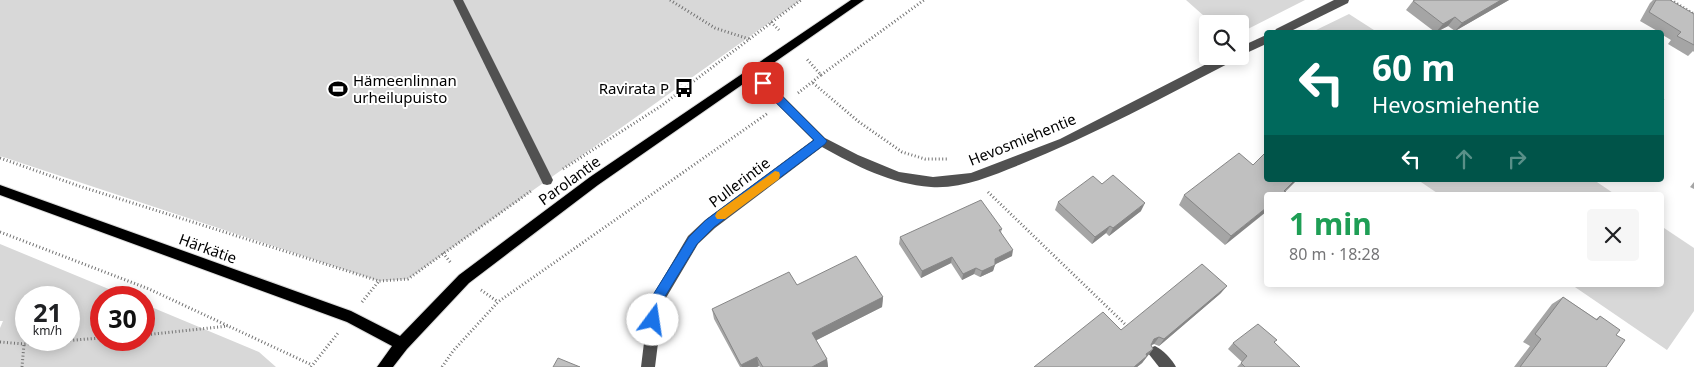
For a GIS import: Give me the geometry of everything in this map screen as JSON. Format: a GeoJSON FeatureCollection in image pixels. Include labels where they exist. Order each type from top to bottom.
{"type":"FeatureCollection","features":[{"type":"Feature","properties":{"kind":"main road","name":"Parolantie"},"geometry":{"type":"LineString","coordinates":[[384,367],[402,344],[464,279],[594,181],[859,0]]}},
{"type":"Feature","properties":{"kind":"main road","name":"Härkätie"},"geometry":{"type":"LineString","coordinates":[[0,190],[351,318],[402,344]]}},
{"type":"Feature","properties":{"kind":"street"},"geometry":{"type":"LineString","coordinates":[[458,0],[546,180]]}},
{"type":"Feature","properties":{"kind":"street"},"geometry":{"type":"LineString","coordinates":[[1284,30],[1344,0]]}},
{"type":"Feature","properties":{"kind":"street"},"geometry":{"type":"LineString","coordinates":[[1249,48],[1264,40]]}},
{"type":"Feature","properties":{"kind":"street","name":"Hevosmiehentie"},"geometry":{"type":"LineString","coordinates":[[753,74],[821,141],[854,159],[898,176],[933,182],[972,178],[1064,142],[1214,65]]}},
{"type":"Feature","properties":{"kind":"street","name":"Pullerintie"},"geometry":{"type":"LineString","coordinates":[[648,367],[656,302],[693,240],[710,224],[821,141]]}},
{"type":"Feature","properties":{"kind":"street"},"geometry":{"type":"LineString","coordinates":[[1155,353],[1169,367]]}},
{"type":"Feature","properties":{"kind":"path"},"geometry":{"type":"LineString","coordinates":[[670,0],[715,28],[748,39]]}},
{"type":"Feature","properties":{"kind":"path","name":"Parolantie"},"geometry":{"type":"LineString","coordinates":[[379,281],[408,279],[546,180],[661,106],[801,0]]}},
{"type":"Feature","properties":{"kind":"path"},"geometry":{"type":"LineString","coordinates":[[442,367],[453,351],[498,302],[783,102],[814,83],[821,75],[924,0]]}},
{"type":"Feature","properties":{"kind":"path"},"geometry":{"type":"LineString","coordinates":[[1671,0],[1694,14]]}},
{"type":"Feature","properties":{"kind":"path"},"geometry":{"type":"LineString","coordinates":[[771,22],[821,75]]}},
{"type":"Feature","properties":{"kind":"path"},"geometry":{"type":"LineString","coordinates":[[814,83],[859,122],[902,152],[925,159],[960,159],[972,178],[1155,353]]}},
{"type":"Feature","properties":{"kind":"path","name":"Härkätie"},"geometry":{"type":"LineString","coordinates":[[0,158],[79,186],[379,281]]}},
{"type":"Feature","properties":{"kind":"path"},"geometry":{"type":"LineString","coordinates":[[0,232],[149,289],[312,365]]}},
{"type":"Feature","properties":{"kind":"path"},"geometry":{"type":"LineString","coordinates":[[155,334],[228,326]]}},
{"type":"Feature","properties":{"kind":"path"},"geometry":{"type":"LineString","coordinates":[[0,342],[15,343]]}},
{"type":"Feature","properties":{"kind":"path"},"geometry":{"type":"LineString","coordinates":[[22,367],[23,351]]}},
{"type":"Feature","properties":{"kind":"shaded area","name":"Hämeenlinnan urheilupuisto"},"geometry":{"type":"Polygon","coordinates":[[[0,0],[801,0],[408,279],[379,281],[0,156],[0,0]]]}},
{"type":"Feature","properties":{"kind":"shaded area"},"geometry":{"type":"Polygon","coordinates":[[[1186,0],[1305,0],[1249,28],[1249,15],[1203,15],[1186,0]]]}},
{"type":"Feature","properties":{"kind":"shaded area"},"geometry":{"type":"Polygon","coordinates":[[[1349,14],[1374,30],[1316,30],[1349,14]]]}},
{"type":"Feature","properties":{"kind":"shaded area"},"geometry":{"type":"Polygon","coordinates":[[[1421,182],[1597,182],[1612,192],[1436,192],[1421,182]]]}},
{"type":"Feature","properties":{"kind":"shaded area"},"geometry":{"type":"Polygon","coordinates":[[[1664,228],[1694,248],[1694,311],[1667,350],[1575,287],[1664,287],[1664,228]]]}},
{"type":"Feature","properties":{"kind":"shaded area"},"geometry":{"type":"Polygon","coordinates":[[[0,244],[101,286],[90,286],[90,351],[155,351],[155,309],[259,352],[276,367],[0,367],[0,328],[3,321],[0,321],[0,244]]]}},
{"type":"Feature","properties":{"kind":"building"},"geometry":{"type":"Polygon","coordinates":[[[1501,0],[1462,23],[1455,17],[1443,24],[1413,1],[1501,0]]]}},
{"type":"Feature","properties":{"kind":"building"},"geometry":{"type":"Polygon","coordinates":[[[1656,0],[1670,0],[1694,14],[1694,45],[1677,36],[1681,32],[1649,12],[1656,0]]]}},
{"type":"Feature","properties":{"kind":"building"},"geometry":{"type":"Polygon","coordinates":[[[1239,153],[1253,165],[1264,154],[1264,182],[1293,182],[1284,191],[1286,192],[1264,192],[1264,210],[1231,236],[1184,195],[1239,153]]]}},
{"type":"Feature","properties":{"kind":"building"},"geometry":{"type":"Polygon","coordinates":[[[1113,175],[1145,203],[1113,228],[1110,226],[1095,237],[1058,202],[1093,176],[1102,184],[1113,175]]]}},
{"type":"Feature","properties":{"kind":"building"},"geometry":{"type":"Polygon","coordinates":[[[981,200],[1002,229],[999,230],[1013,250],[995,259],[995,265],[982,271],[976,268],[963,274],[952,257],[922,271],[900,237],[981,200]]]}},
{"type":"Feature","properties":{"kind":"building"},"geometry":{"type":"Polygon","coordinates":[[[856,256],[883,297],[812,333],[827,359],[812,367],[763,367],[757,357],[741,365],[712,309],[789,272],[797,285],[856,256]]]}},
{"type":"Feature","properties":{"kind":"building"},"geometry":{"type":"Polygon","coordinates":[[[1202,264],[1227,286],[1164,339],[1159,337],[1154,339],[1151,345],[1153,349],[1134,367],[1034,367],[1103,312],[1121,330],[1202,264]]]}},
{"type":"Feature","properties":{"kind":"building"},"geometry":{"type":"Polygon","coordinates":[[[1563,297],[1597,320],[1600,316],[1620,330],[1616,335],[1625,340],[1606,367],[1520,367],[1541,339],[1535,334],[1563,297]]]}},
{"type":"Feature","properties":{"kind":"building"},"geometry":{"type":"Polygon","coordinates":[[[1258,324],[1277,340],[1274,342],[1300,367],[1245,367],[1241,363],[1247,356],[1233,343],[1258,324]]]}},
{"type":"Feature","properties":{"kind":"building"},"geometry":{"type":"Polygon","coordinates":[[[558,358],[580,367],[553,367],[558,358]]]}},
{"type":"Feature","properties":{"kind":"slow traffic"},"geometry":{"type":"LineString","coordinates":[[721,216],[775,175]]}},
{"type":"Feature","properties":{"kind":"place","name":"Ravirata P"},"geometry":{"type":"Point","coordinates":[684,88]}},
{"type":"Feature","properties":{"kind":"place","name":"Hämeenlinnan urheilupuisto"},"geometry":{"type":"Point","coordinates":[338,89]}},
{"type":"Feature","properties":{"kind":"route"},"geometry":{"type":"LineString","coordinates":[[653,320],[656,302],[675,267],[693,240],[710,224],[821,141],[763,83]]}}]}
